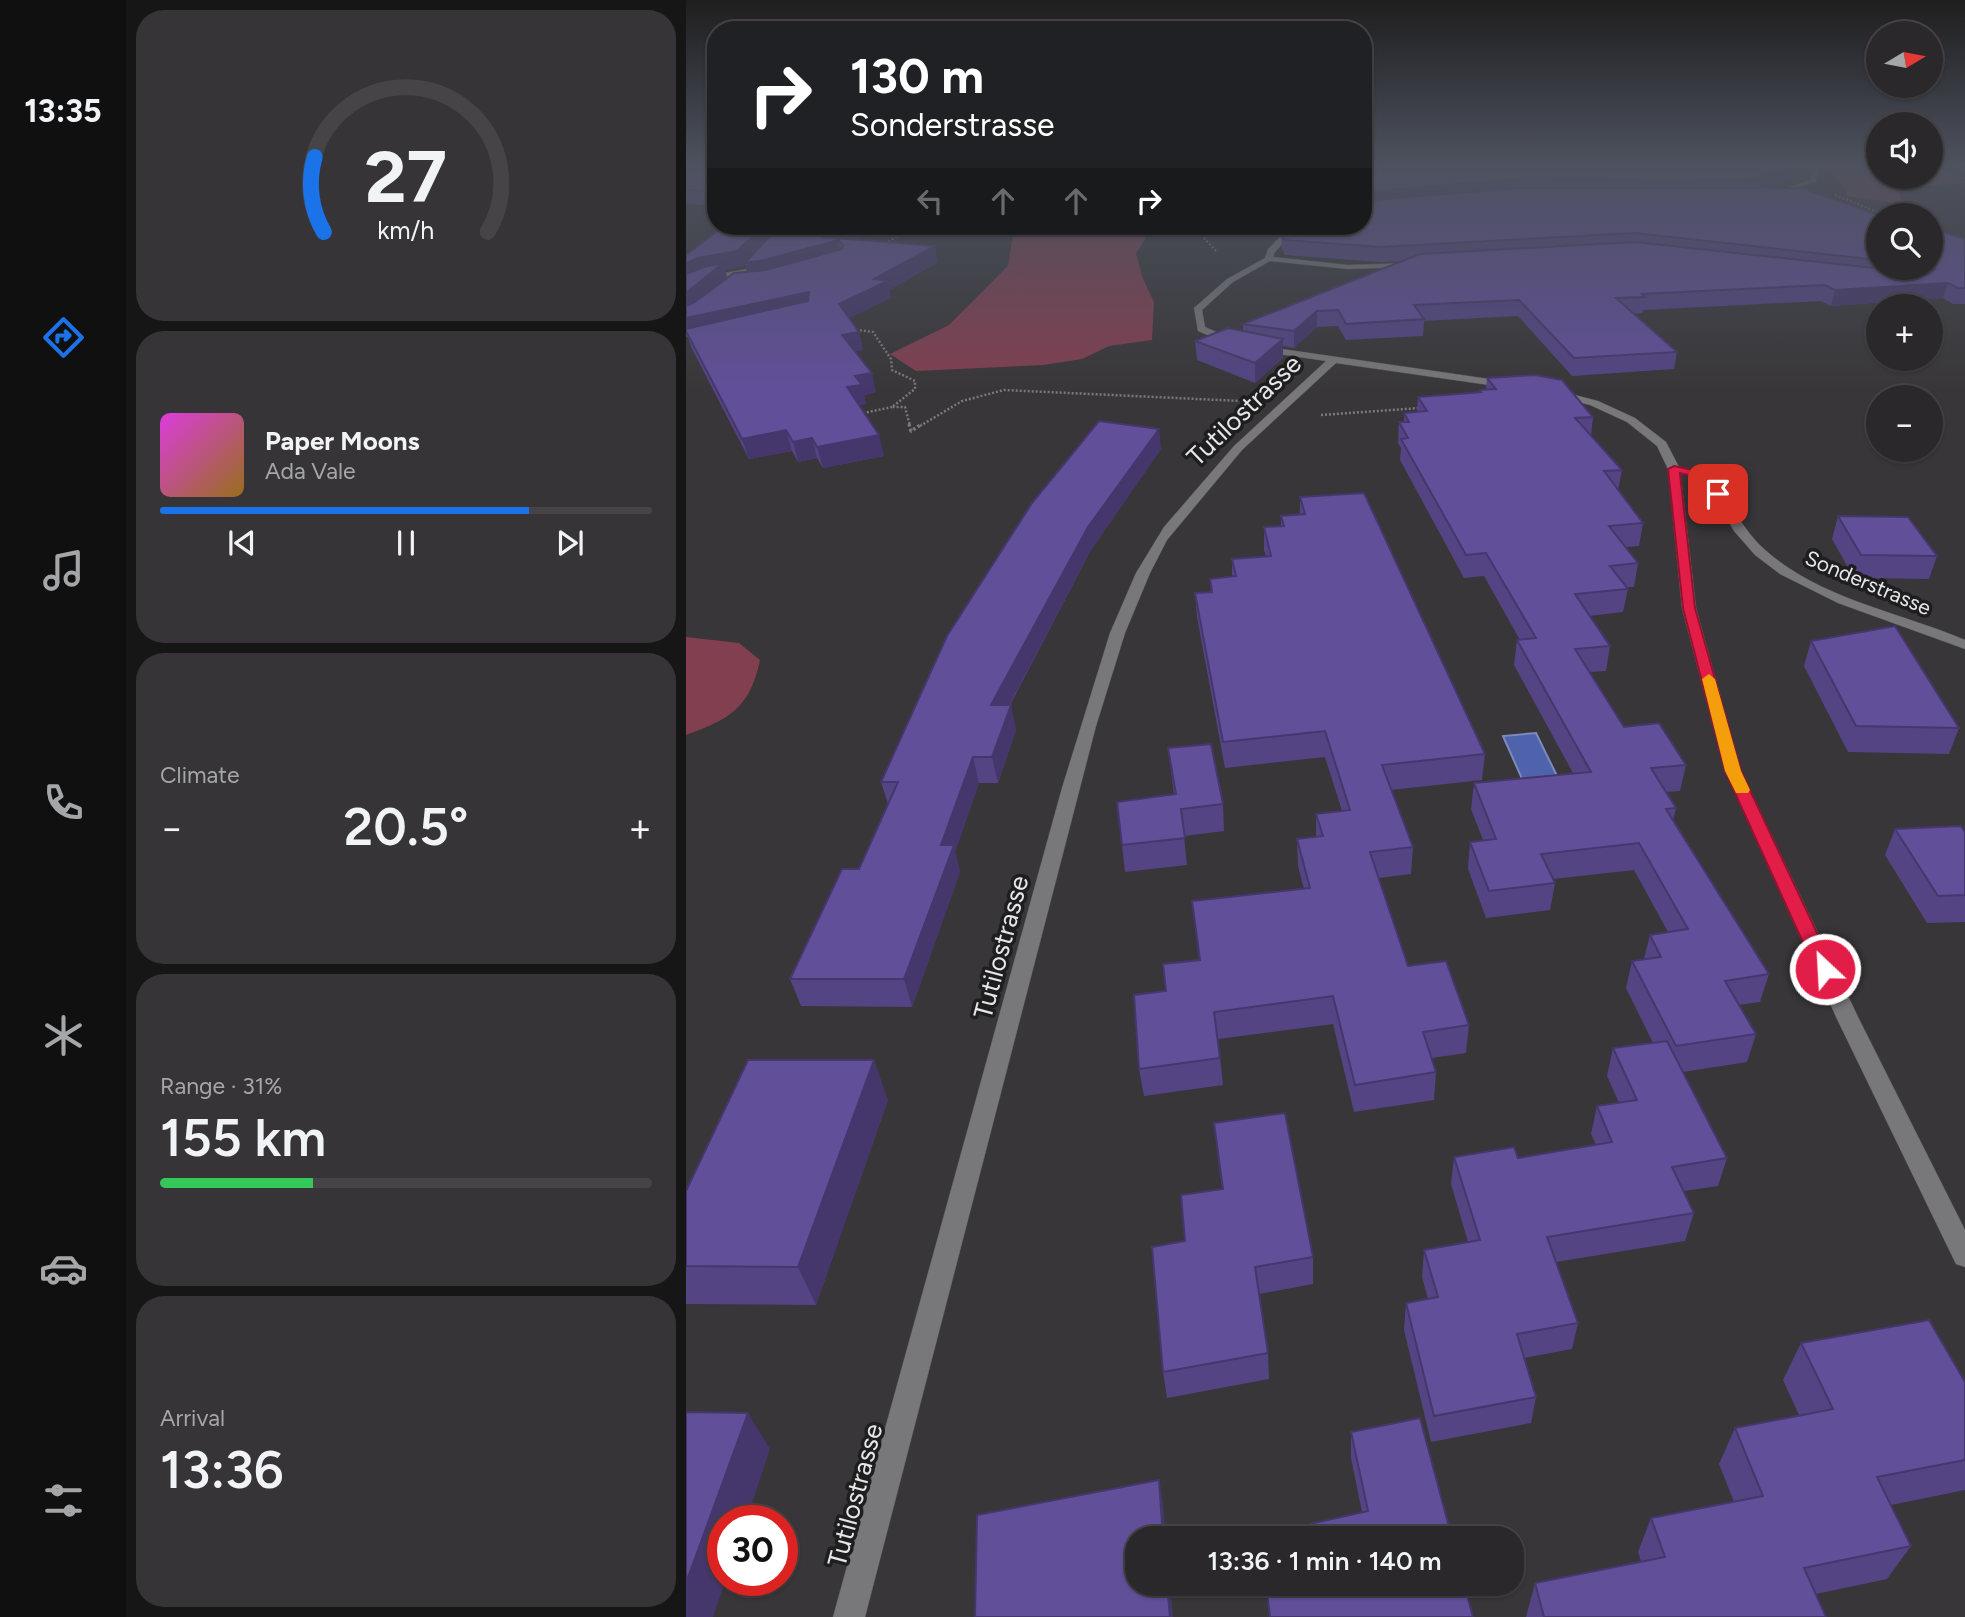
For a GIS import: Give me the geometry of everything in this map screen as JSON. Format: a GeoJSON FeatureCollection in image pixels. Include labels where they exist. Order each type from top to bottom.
{"type":"FeatureCollection","features":[{"type":"Feature","properties":{"kind":"street"},"geometry":{"type":"LineString","coordinates":[[1269,259],[1271,251],[1280,242]]}},
{"type":"Feature","properties":{"kind":"street"},"geometry":{"type":"LineString","coordinates":[[1427,264],[1348,267],[1269,259],[1253,265],[1203,302],[1197,310],[1201,329],[1239,345],[1538,389],[1594,403],[1631,420],[1662,444],[1674,469],[1689,608],[1733,771],[1847,1019],[1965,1256]]}},
{"type":"Feature","properties":{"kind":"street"},"geometry":{"type":"LineString","coordinates":[[686,288],[706,279],[747,271]]}},
{"type":"Feature","properties":{"kind":"street","name":"Tutilostrasse"},"geometry":{"type":"LineString","coordinates":[[849,1617],[1099,686],[1130,599],[1160,542],[1212,475],[1282,404],[1333,360]]}},
{"type":"Feature","properties":{"kind":"street","name":"Sonderstrasse"},"geometry":{"type":"LineString","coordinates":[[1674,469],[1708,477],[1739,529],[1776,564],[1815,586],[1877,613],[1965,645]]}},
{"type":"Feature","properties":{"kind":"path"},"geometry":{"type":"LineString","coordinates":[[879,247],[886,242]]}},
{"type":"Feature","properties":{"kind":"path"},"geometry":{"type":"LineString","coordinates":[[1208,242],[1222,257]]}},
{"type":"Feature","properties":{"kind":"path"},"geometry":{"type":"LineString","coordinates":[[846,328],[873,332],[891,359],[892,370],[915,381],[915,389],[892,407]]}},
{"type":"Feature","properties":{"kind":"path"},"geometry":{"type":"LineString","coordinates":[[858,414],[905,407],[911,431],[962,401],[1004,390],[1250,401]]}},
{"type":"Feature","properties":{"kind":"path"},"geometry":{"type":"LineString","coordinates":[[1320,415],[1425,407]]}},
{"type":"Feature","properties":{"kind":"shaded area"},"geometry":{"type":"Polygon","coordinates":[[[1012,242],[1143,242],[1136,254],[1143,279],[1154,302],[1152,340],[1109,346],[1082,359],[1043,365],[916,371],[890,354],[949,325],[1008,266],[1012,242]]]}},
{"type":"Feature","properties":{"kind":"shaded area"},"geometry":{"type":"Polygon","coordinates":[[[686,637],[739,643],[760,660],[750,690],[736,710],[715,723],[686,735],[686,637]]]}},
{"type":"Feature","properties":{"kind":"water"},"geometry":{"type":"Polygon","coordinates":[[[1536,733],[1558,778],[1523,781],[1503,736],[1536,733]]]}},
{"type":"Feature","properties":{"kind":"building"},"geometry":{"type":"Polygon","coordinates":[[[702,242],[746,242],[737,251],[698,258],[686,263],[686,255],[702,242]]]}},
{"type":"Feature","properties":{"kind":"building"},"geometry":{"type":"Polygon","coordinates":[[[764,242],[829,242],[764,260],[745,263],[764,242]]]}},
{"type":"Feature","properties":{"kind":"building"},"geometry":{"type":"Polygon","coordinates":[[[840,242],[935,246],[874,279],[888,281],[839,304],[859,332],[842,335],[872,373],[855,376],[862,385],[847,387],[879,435],[817,447],[812,438],[793,442],[786,430],[742,439],[686,329],[808,301],[809,292],[686,318],[686,306],[734,273],[766,270],[842,249],[840,242]]]}},
{"type":"Feature","properties":{"kind":"building"},"geometry":{"type":"Polygon","coordinates":[[[1318,242],[1463,242],[1380,247],[1318,242]]]}},
{"type":"Feature","properties":{"kind":"building"},"geometry":{"type":"Polygon","coordinates":[[[1639,242],[1866,267],[1866,280],[1943,280],[1943,242],[1965,242],[1965,288],[1948,283],[1835,290],[1825,285],[1642,294],[1645,297],[1616,298],[1677,352],[1574,358],[1519,300],[1414,305],[1424,319],[1346,324],[1338,310],[1317,311],[1294,331],[1243,324],[1420,254],[1639,242]]]}},
{"type":"Feature","properties":{"kind":"building"},"geometry":{"type":"Polygon","coordinates":[[[1720,242],[1866,242],[1866,259],[1720,242]]]}},
{"type":"Feature","properties":{"kind":"building"},"geometry":{"type":"Polygon","coordinates":[[[723,263],[686,293],[686,274],[723,263]]]}},
{"type":"Feature","properties":{"kind":"building"},"geometry":{"type":"Polygon","coordinates":[[[1228,328],[1283,339],[1255,363],[1195,341],[1228,328]]]}},
{"type":"Feature","properties":{"kind":"building"},"geometry":{"type":"Polygon","coordinates":[[[1535,375],[1562,380],[1593,417],[1575,418],[1622,470],[1604,471],[1643,523],[1609,526],[1638,563],[1610,566],[1628,589],[1575,594],[1610,646],[1575,649],[1624,727],[1659,723],[1686,765],[1651,768],[1676,808],[1666,809],[1769,974],[1725,981],[1756,1034],[1676,1046],[1632,961],[1661,957],[1650,935],[1688,929],[1639,843],[1541,854],[1555,883],[1489,891],[1470,842],[1496,839],[1474,783],[1591,772],[1517,640],[1536,638],[1486,553],[1466,555],[1401,439],[1408,438],[1399,422],[1409,422],[1404,413],[1427,411],[1418,397],[1481,392],[1480,390],[1496,389],[1487,378],[1535,375]]]}},
{"type":"Feature","properties":{"kind":"building"},"geometry":{"type":"Polygon","coordinates":[[[1099,421],[1159,429],[1088,527],[991,705],[1011,705],[992,757],[973,757],[941,845],[954,845],[904,979],[790,979],[842,869],[859,869],[898,782],[881,782],[947,636],[1032,503],[1099,421]]]}},
{"type":"Feature","properties":{"kind":"building"},"geometry":{"type":"Polygon","coordinates":[[[1364,493],[1485,754],[1382,765],[1413,847],[1370,852],[1408,966],[1446,961],[1469,1025],[1423,1032],[1436,1072],[1355,1085],[1333,996],[1214,1012],[1220,1058],[1139,1069],[1134,995],[1166,991],[1163,964],[1200,960],[1192,901],[1310,888],[1297,839],[1323,836],[1316,814],[1350,810],[1325,731],[1223,742],[1195,593],[1212,592],[1210,579],[1236,576],[1232,559],[1271,556],[1264,527],[1284,526],[1281,516],[1305,514],[1300,497],[1364,493]]]}},
{"type":"Feature","properties":{"kind":"building"},"geometry":{"type":"Polygon","coordinates":[[[1838,516],[1908,517],[1937,556],[1861,555],[1838,516]]]}},
{"type":"Feature","properties":{"kind":"building"},"geometry":{"type":"Polygon","coordinates":[[[1895,626],[1959,728],[1856,726],[1811,641],[1895,626]]]}},
{"type":"Feature","properties":{"kind":"building"},"geometry":{"type":"Polygon","coordinates":[[[1211,744],[1223,804],[1181,809],[1185,838],[1122,845],[1117,802],[1176,794],[1168,748],[1211,744]]]}},
{"type":"Feature","properties":{"kind":"building"},"geometry":{"type":"Polygon","coordinates":[[[1961,826],[1965,832],[1965,895],[1938,896],[1895,829],[1961,826]]]}},
{"type":"Feature","properties":{"kind":"building"},"geometry":{"type":"Polygon","coordinates":[[[1667,1041],[1727,1158],[1672,1167],[1694,1213],[1547,1237],[1578,1323],[1517,1334],[1536,1397],[1434,1416],[1406,1303],[1438,1297],[1424,1250],[1480,1240],[1454,1157],[1514,1147],[1518,1158],[1612,1142],[1597,1106],[1637,1100],[1613,1048],[1667,1041]]]}},
{"type":"Feature","properties":{"kind":"building"},"geometry":{"type":"Polygon","coordinates":[[[748,1060],[874,1060],[798,1267],[686,1266],[686,1191],[748,1060]]]}},
{"type":"Feature","properties":{"kind":"building"},"geometry":{"type":"Polygon","coordinates":[[[1285,1113],[1313,1257],[1255,1267],[1268,1353],[1163,1372],[1152,1247],[1185,1241],[1181,1195],[1223,1189],[1214,1123],[1285,1113]]]}},
{"type":"Feature","properties":{"kind":"building"},"geometry":{"type":"Polygon","coordinates":[[[1929,1320],[1965,1382],[1965,1460],[1877,1477],[1911,1546],[1804,1568],[1826,1617],[1544,1617],[1535,1583],[1665,1557],[1651,1518],[1763,1496],[1735,1428],[1833,1409],[1801,1343],[1929,1320]]]}},
{"type":"Feature","properties":{"kind":"building"},"geometry":{"type":"Polygon","coordinates":[[[686,1412],[748,1413],[714,1505],[707,1505],[707,1525],[686,1583],[686,1412]]]}},
{"type":"Feature","properties":{"kind":"building"},"geometry":{"type":"Polygon","coordinates":[[[1420,1418],[1449,1526],[1310,1526],[1368,1511],[1351,1432],[1420,1418]]]}},
{"type":"Feature","properties":{"kind":"building"},"geometry":{"type":"Polygon","coordinates":[[[1159,1480],[1162,1526],[1125,1526],[1125,1596],[1168,1596],[1170,1617],[975,1617],[977,1515],[1159,1480]]]}},
{"type":"Feature","properties":{"kind":"building"},"geometry":{"type":"Polygon","coordinates":[[[1268,1596],[1467,1596],[1473,1617],[1270,1617],[1268,1596]]]}},
{"type":"Feature","properties":{"kind":"slow traffic"},"geometry":{"type":"LineString","coordinates":[[1709,679],[1733,771],[1742,790]]}},
{"type":"Feature","properties":{"kind":"route"},"geometry":{"type":"LineString","coordinates":[[1718,494],[1708,477],[1674,469],[1689,608],[1733,771],[1825,969]]}}]}
